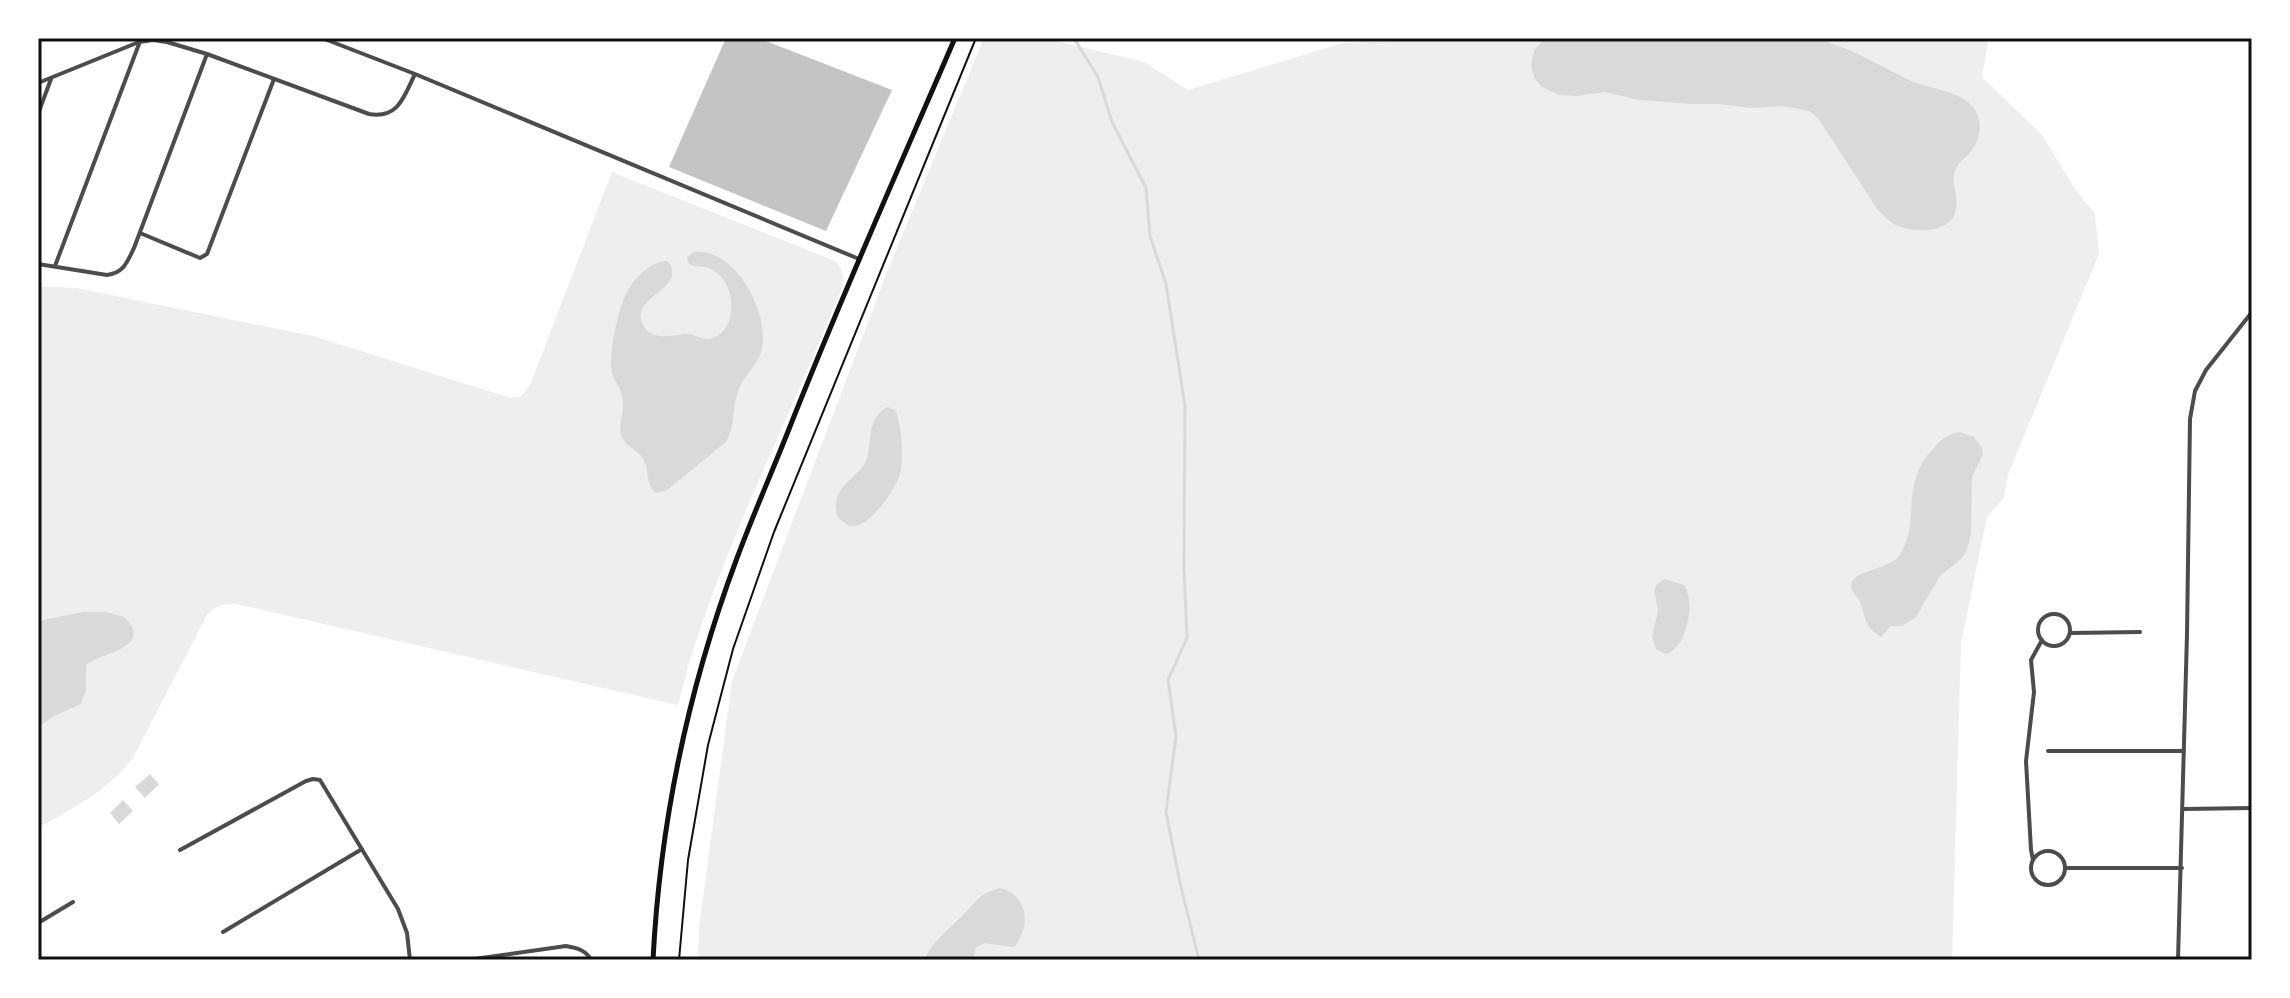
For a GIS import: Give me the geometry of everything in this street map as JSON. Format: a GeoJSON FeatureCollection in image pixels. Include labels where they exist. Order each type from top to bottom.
{"type":"FeatureCollection","features":[{"type":"Feature","properties":{"kind":"main road"},"geometry":{"type":"LineString","coordinates":[[653,960],[659,886],[683,736],[737,558],[859,259],[954,41]]}},
{"type":"Feature","properties":{"kind":"street"},"geometry":{"type":"LineString","coordinates":[[322,38],[859,259]]}},
{"type":"Feature","properties":{"kind":"street"},"geometry":{"type":"LineString","coordinates":[[38,83],[139,42],[153,40],[207,54],[381,116],[401,103],[415,74]]}},
{"type":"Feature","properties":{"kind":"street"},"geometry":{"type":"LineString","coordinates":[[55,266],[139,42]]}},
{"type":"Feature","properties":{"kind":"street"},"geometry":{"type":"LineString","coordinates":[[38,264],[107,275],[117,274],[123,269],[140,233],[207,54]]}},
{"type":"Feature","properties":{"kind":"street"},"geometry":{"type":"LineString","coordinates":[[38,114],[52,77]]}},
{"type":"Feature","properties":{"kind":"street"},"geometry":{"type":"LineString","coordinates":[[140,233],[200,258],[207,254],[274,79]]}},
{"type":"Feature","properties":{"kind":"street"},"geometry":{"type":"LineString","coordinates":[[2178,960],[2190,419],[2195,391],[2206,370],[2252,312]]}},
{"type":"Feature","properties":{"kind":"street"},"geometry":{"type":"LineString","coordinates":[[2055,614],[2065,618],[2070,633],[2065,642],[2055,646],[2042,640],[2038,630],[2045,617],[2055,614]]}},
{"type":"Feature","properties":{"kind":"street"},"geometry":{"type":"LineString","coordinates":[[2070,633],[2140,632]]}},
{"type":"Feature","properties":{"kind":"street"},"geometry":{"type":"LineString","coordinates":[[2033,860],[2041,852],[2052,852],[2061,858],[2065,868],[2063,874],[2057,882],[2041,883],[2031,870],[2033,860],[2026,761],[2034,692],[2031,660],[2042,640]]}},
{"type":"Feature","properties":{"kind":"street"},"geometry":{"type":"LineString","coordinates":[[2048,751],[2184,751]]}},
{"type":"Feature","properties":{"kind":"street"},"geometry":{"type":"LineString","coordinates":[[180,850],[306,781],[320,780],[398,909],[407,933],[410,960]]}},
{"type":"Feature","properties":{"kind":"street"},"geometry":{"type":"LineString","coordinates":[[2183,809],[2252,808]]}},
{"type":"Feature","properties":{"kind":"street"},"geometry":{"type":"LineString","coordinates":[[223,932],[362,849]]}},
{"type":"Feature","properties":{"kind":"street"},"geometry":{"type":"LineString","coordinates":[[2065,868],[2182,868]]}},
{"type":"Feature","properties":{"kind":"street"},"geometry":{"type":"LineString","coordinates":[[38,923],[73,902]]}},
{"type":"Feature","properties":{"kind":"street"},"geometry":{"type":"LineString","coordinates":[[467,960],[566,946],[579,948],[591,960]]}},
{"type":"Feature","properties":{"kind":"path"},"geometry":{"type":"LineString","coordinates":[[679,960],[690,845],[708,745],[733,649],[774,532],[976,38]]}},
{"type":"Feature","properties":{"kind":"shaded area"},"geometry":{"type":"Polygon","coordinates":[[[984,38],[1043,38],[1144,62],[1188,90],[1343,43],[1430,38],[1989,38],[1982,77],[2042,135],[2075,189],[2095,214],[2099,254],[2008,475],[2004,498],[1987,517],[1961,644],[1952,960],[698,960],[699,928],[732,681],[887,272],[984,38]]]}},
{"type":"Feature","properties":{"kind":"shaded area"},"geometry":{"type":"Polygon","coordinates":[[[1549,38],[1816,38],[1856,53],[1911,81],[1952,93],[1973,107],[1980,124],[1977,142],[1955,171],[1955,213],[1946,224],[1932,229],[1908,229],[1891,222],[1877,209],[1818,118],[1809,111],[1783,106],[1751,108],[1639,100],[1605,92],[1559,95],[1542,87],[1534,77],[1531,65],[1534,51],[1549,38]]]}},
{"type":"Feature","properties":{"kind":"shaded area"},"geometry":{"type":"Polygon","coordinates":[[[612,172],[835,261],[843,274],[842,289],[714,591],[678,705],[236,604],[223,605],[207,615],[133,758],[101,790],[38,828],[38,286],[76,288],[313,336],[511,398],[520,397],[530,385],[612,172]]]}},
{"type":"Feature","properties":{"kind":"shaded area"},"geometry":{"type":"Polygon","coordinates":[[[694,252],[709,253],[724,260],[737,272],[756,303],[763,337],[761,352],[739,389],[726,442],[667,490],[656,493],[650,486],[644,460],[621,434],[623,397],[612,373],[613,345],[620,311],[629,289],[643,272],[667,261],[671,265],[671,278],[648,301],[641,314],[647,331],[660,336],[687,334],[709,339],[721,333],[730,316],[730,295],[721,276],[713,270],[689,264],[687,257],[694,252]]]}},
{"type":"Feature","properties":{"kind":"shaded area"},"geometry":{"type":"Polygon","coordinates":[[[887,407],[895,410],[899,423],[902,451],[900,474],[890,494],[872,516],[859,525],[849,526],[838,518],[837,498],[864,465],[873,423],[887,407]]]}},
{"type":"Feature","properties":{"kind":"shaded area"},"geometry":{"type":"Polygon","coordinates":[[[1960,432],[1974,437],[1983,454],[1972,477],[1971,534],[1967,550],[1940,576],[1916,617],[1902,626],[1891,626],[1881,637],[1868,625],[1851,588],[1852,581],[1900,555],[1910,528],[1917,474],[1940,441],[1960,432]]]}},
{"type":"Feature","properties":{"kind":"shaded area"},"geometry":{"type":"Polygon","coordinates":[[[1664,579],[1684,585],[1689,602],[1684,634],[1673,650],[1666,654],[1656,649],[1652,638],[1658,611],[1654,590],[1664,579]]]}},
{"type":"Feature","properties":{"kind":"shaded area"},"geometry":{"type":"Polygon","coordinates":[[[83,612],[106,612],[124,617],[132,627],[133,636],[122,648],[86,665],[86,690],[81,704],[38,727],[38,621],[83,612]]]}},
{"type":"Feature","properties":{"kind":"shaded area"},"geometry":{"type":"Polygon","coordinates":[[[150,774],[159,784],[145,798],[135,787],[150,774]]]}},
{"type":"Feature","properties":{"kind":"shaded area"},"geometry":{"type":"Polygon","coordinates":[[[123,800],[133,811],[119,824],[110,813],[123,800]]]}},
{"type":"Feature","properties":{"kind":"shaded area"},"geometry":{"type":"Polygon","coordinates":[[[1000,888],[1016,897],[1024,912],[1023,929],[1015,946],[985,943],[976,947],[973,960],[924,960],[936,942],[978,900],[1000,888]]]}},
{"type":"Feature","properties":{"kind":"building"},"geometry":{"type":"Polygon","coordinates":[[[726,38],[758,38],[892,90],[826,231],[669,167],[726,38]]]}},
{"type":"Feature","properties":{"kind":"waterway"},"geometry":{"type":"LineString","coordinates":[[1070,38],[1075,40],[1098,77],[1112,122],[1146,188],[1150,236],[1166,284],[1185,406],[1187,638],[1168,680],[1176,736],[1166,812],[1199,960]]}}]}
